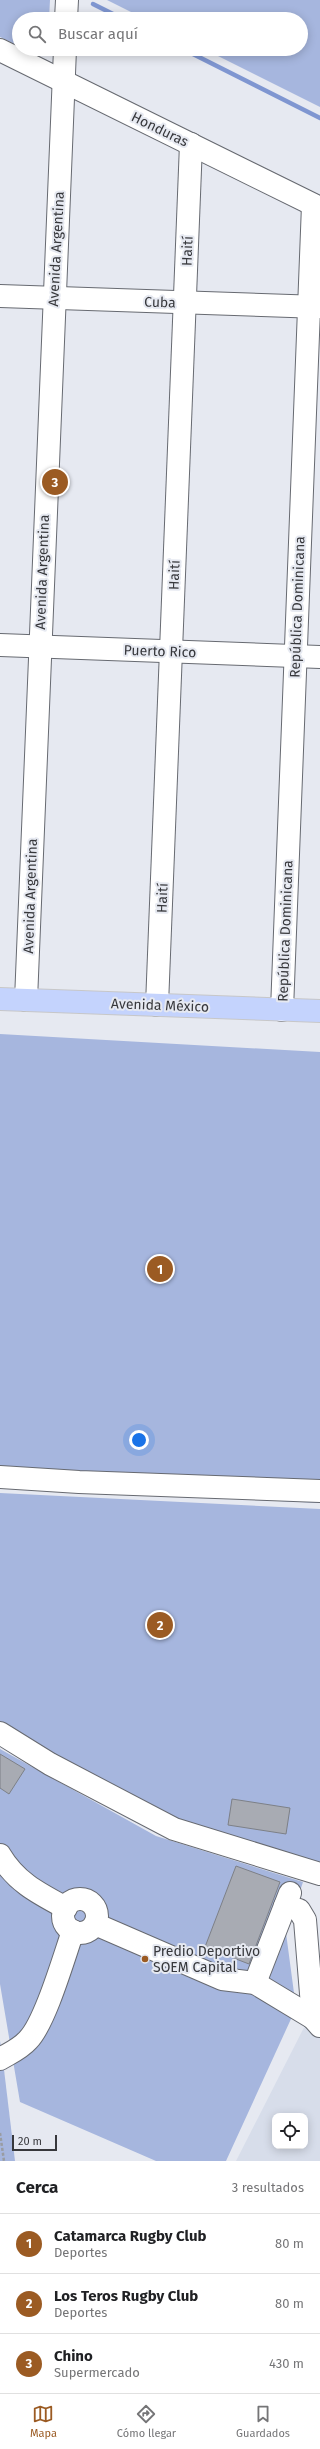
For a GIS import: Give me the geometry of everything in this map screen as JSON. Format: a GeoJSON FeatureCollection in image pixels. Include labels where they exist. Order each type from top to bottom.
{"type":"FeatureCollection","features":[{"type":"Feature","properties":{"kind":"main road","name":"Avenida México"},"geometry":{"type":"LineString","coordinates":[[0,999],[320,1011]]}},
{"type":"Feature","properties":{"kind":"street"},"geometry":{"type":"LineString","coordinates":[[66,12],[67,0]]}},
{"type":"Feature","properties":{"kind":"street","name":"Honduras"},"geometry":{"type":"LineString","coordinates":[[0,50],[316,206]]}},
{"type":"Feature","properties":{"kind":"street","name":"Avenida Argentina"},"geometry":{"type":"LineString","coordinates":[[26,1000],[53,298],[65,56]]}},
{"type":"Feature","properties":{"kind":"street","name":"Haití"},"geometry":{"type":"LineString","coordinates":[[158,1005],[191,144]]}},
{"type":"Feature","properties":{"kind":"street","name":"República Dominicana"},"geometry":{"type":"LineString","coordinates":[[282,1010],[296,656],[314,307],[316,206]]}},
{"type":"Feature","properties":{"kind":"street","name":"Cuba"},"geometry":{"type":"LineString","coordinates":[[0,296],[314,307]]}},
{"type":"Feature","properties":{"kind":"street","name":"Puerto Rico"},"geometry":{"type":"LineString","coordinates":[[0,645],[320,657]]}},
{"type":"Feature","properties":{"kind":"street"},"geometry":{"type":"LineString","coordinates":[[0,1477],[79,1482],[320,1491]]}},
{"type":"Feature","properties":{"kind":"street"},"geometry":{"type":"LineString","coordinates":[[0,1734],[50,1764],[174,1829],[320,1874]]}},
{"type":"Feature","properties":{"kind":"street"},"geometry":{"type":"LineString","coordinates":[[232,1847],[273,1845],[320,1858]]}},
{"type":"Feature","properties":{"kind":"street"},"geometry":{"type":"LineString","coordinates":[[0,1855],[9,1871],[36,1892],[66,1908]]}},
{"type":"Feature","properties":{"kind":"street"},"geometry":{"type":"LineString","coordinates":[[255,1983],[288,1899],[306,1920],[317,2022]]}},
{"type":"Feature","properties":{"kind":"street"},"geometry":{"type":"LineString","coordinates":[[74,1900],[86,1900],[95,1908],[97,1919],[95,1924],[88,1931],[73,1932],[68,1928],[63,1918],[66,1908],[74,1900]]}},
{"type":"Feature","properties":{"kind":"street"},"geometry":{"type":"LineString","coordinates":[[95,1924],[222,1979],[255,1983],[317,2022]]}},
{"type":"Feature","properties":{"kind":"street"},"geometry":{"type":"LineString","coordinates":[[0,2058],[17,2050],[29,2039],[38,2025],[73,1932]]}},
{"type":"Feature","properties":{"kind":"path"},"geometry":{"type":"LineString","coordinates":[[0,2133],[4,2161]]}},
{"type":"Feature","properties":{"kind":"shaded area"},"geometry":{"type":"Polygon","coordinates":[[[0,0],[50,0],[49,12],[12,12],[12,43],[0,37],[0,0]]]}},
{"type":"Feature","properties":{"kind":"shaded area"},"geometry":{"type":"Polygon","coordinates":[[[107,0],[320,0],[320,107],[218,56],[308,56],[308,12],[131,12],[107,0]]]}},
{"type":"Feature","properties":{"kind":"shaded area"},"geometry":{"type":"Polygon","coordinates":[[[0,1034],[320,1052],[320,1503],[0,1487],[0,1034]]]}},
{"type":"Feature","properties":{"kind":"shaded area"},"geometry":{"type":"Polygon","coordinates":[[[0,1493],[320,1509],[320,1883],[0,1742],[0,1493]]]}},
{"type":"Feature","properties":{"kind":"shaded area","name":"Predio Deportivo SOEM Capital"},"geometry":{"type":"Polygon","coordinates":[[[0,1749],[156,1836],[303,1882],[286,1933],[296,2008],[226,2161],[156,2161],[20,2102],[0,1984],[0,1749]]]}},
{"type":"Feature","properties":{"kind":"shaded area"},"geometry":{"type":"Polygon","coordinates":[[[320,1996],[320,2161],[236,2161],[320,1996]]]}},
{"type":"Feature","properties":{"kind":"shaded area"},"geometry":{"type":"Polygon","coordinates":[[[0,2041],[2,2053],[15,2161],[0,2161],[0,2041]]]}},
{"type":"Feature","properties":{"kind":"building"},"geometry":{"type":"Polygon","coordinates":[[[0,1754],[25,1769],[9,1794],[0,1788],[0,1754]]]}},
{"type":"Feature","properties":{"kind":"building"},"geometry":{"type":"Polygon","coordinates":[[[232,1799],[290,1808],[286,1834],[228,1825],[232,1799]]]}},
{"type":"Feature","properties":{"kind":"building"},"geometry":{"type":"Polygon","coordinates":[[[236,1866],[280,1882],[249,1964],[205,1947],[236,1866]]]}},
{"type":"Feature","properties":{"kind":"waterway"},"geometry":{"type":"LineString","coordinates":[[93,4],[109,12]]}},
{"type":"Feature","properties":{"kind":"waterway"},"geometry":{"type":"LineString","coordinates":[[197,56],[320,118]]}},
{"type":"Feature","properties":{"kind":"place","name":"Chino"},"geometry":{"type":"Point","coordinates":[55,482]}},
{"type":"Feature","properties":{"kind":"place","name":"Catamarca Rugby Club"},"geometry":{"type":"Point","coordinates":[160,1269]}},
{"type":"Feature","properties":{"kind":"place","name":"Los Teros Rugby Club"},"geometry":{"type":"Point","coordinates":[160,1625]}},
{"type":"Feature","properties":{"kind":"place","name":"Predio Deportivo SOEM Capital"},"geometry":{"type":"Point","coordinates":[145,1959]}}]}
